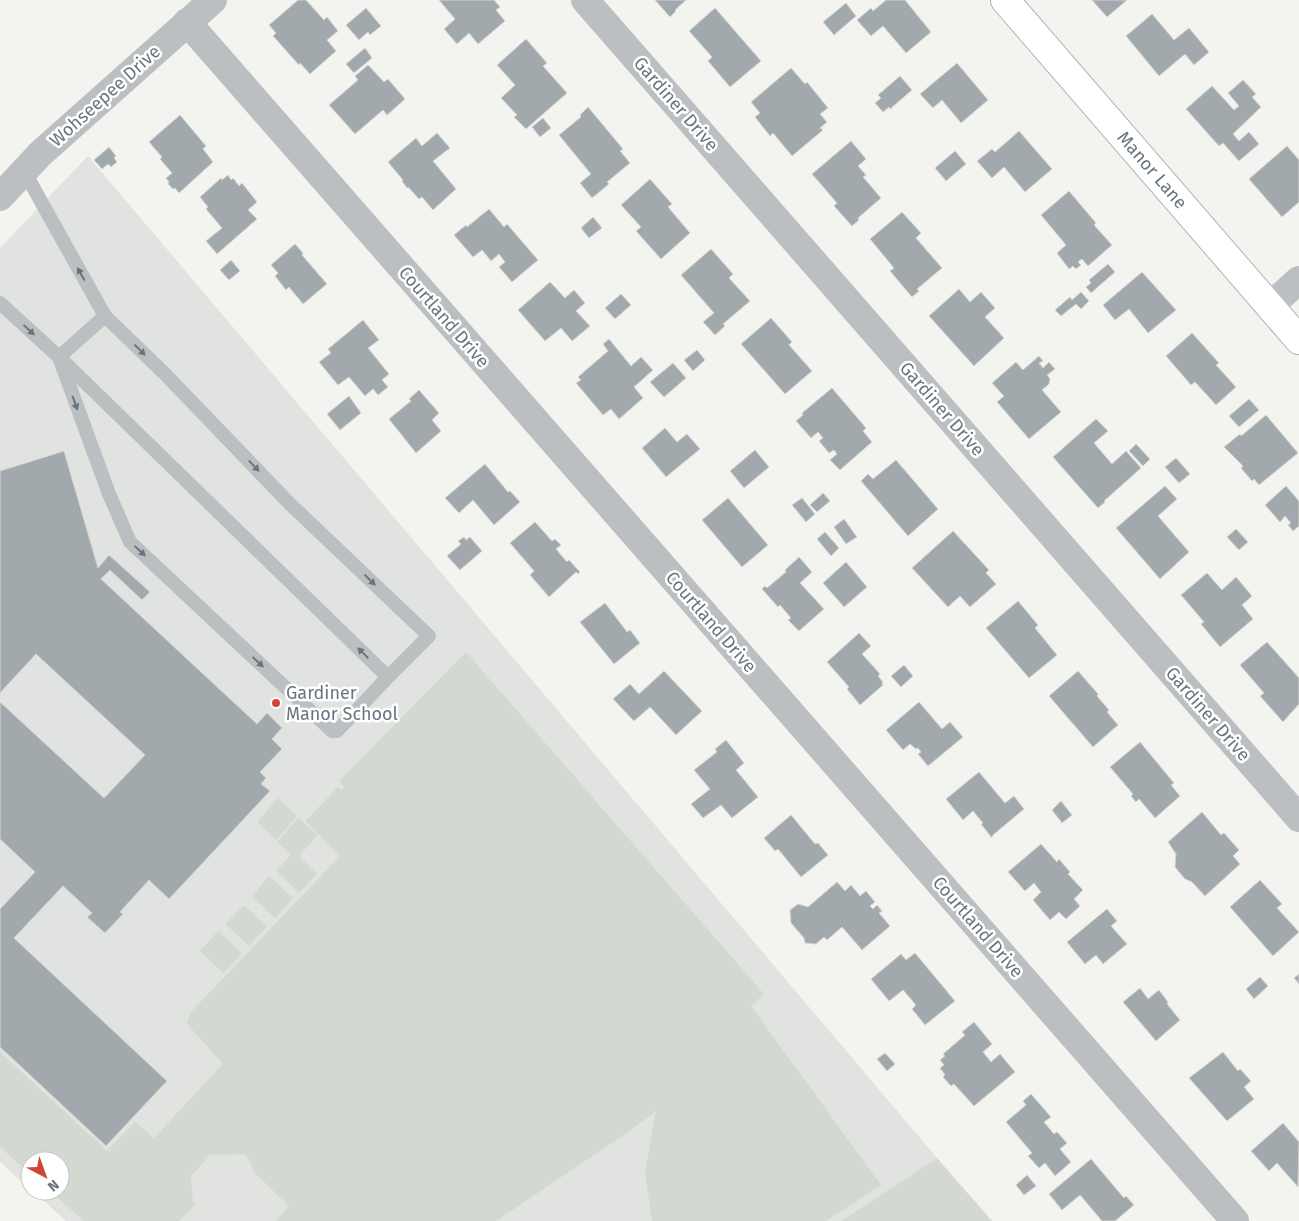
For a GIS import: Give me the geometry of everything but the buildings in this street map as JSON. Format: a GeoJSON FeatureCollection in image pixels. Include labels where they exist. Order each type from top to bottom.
{"type":"FeatureCollection","features":[{"type":"Feature","properties":{"kind":"street","name":"Wohseepee Drive"},"geometry":{"type":"LineString","coordinates":[[0,197],[40,154],[213,0]]}},
{"type":"Feature","properties":{"kind":"street","name":"Gardiner Drive"},"geometry":{"type":"LineString","coordinates":[[585,0],[1299,818]]}},
{"type":"Feature","properties":{"kind":"street","name":"Manor Lane"},"geometry":{"type":"LineString","coordinates":[[1005,0],[1299,340]]}},
{"type":"Feature","properties":{"kind":"street","name":"Courtland Drive"},"geometry":{"type":"LineString","coordinates":[[187,22],[1235,1221]]}},
{"type":"Feature","properties":{"kind":"street"},"geometry":{"type":"LineString","coordinates":[[1270,306],[1299,280]]}},
{"type":"Feature","properties":{"kind":"lane"},"geometry":{"type":"LineString","coordinates":[[24,171],[105,316],[290,504],[429,636],[337,731],[332,731],[130,542],[109,494],[59,357]]}},
{"type":"Feature","properties":{"kind":"lane"},"geometry":{"type":"LineString","coordinates":[[0,303],[59,357],[388,677]]}},
{"type":"Feature","properties":{"kind":"lane"},"geometry":{"type":"LineString","coordinates":[[59,357],[105,316]]}},
{"type":"Feature","properties":{"kind":"shaded area","name":"Gardiner Manor School"},"geometry":{"type":"Polygon","coordinates":[[[88,156],[937,1158],[841,1221],[66,1221],[44,1201],[70,1201],[70,1151],[20,1151],[20,1180],[0,1162],[0,248],[88,156]]]}},
{"type":"Feature","properties":{"kind":"shaded area"},"geometry":{"type":"Polygon","coordinates":[[[466,652],[764,994],[751,1006],[881,1185],[826,1221],[652,1221],[645,1173],[656,1111],[496,1221],[276,1221],[289,1206],[253,1171],[251,1163],[244,1154],[210,1155],[191,1176],[193,1202],[196,1205],[179,1221],[84,1221],[61,1201],[70,1201],[70,1151],[20,1151],[20,1165],[0,1147],[0,1052],[107,1151],[135,1122],[154,1138],[222,1063],[188,1025],[187,1022],[191,1012],[340,856],[305,821],[338,787],[342,790],[344,787],[339,781],[466,652]]]}},
{"type":"Feature","properties":{"kind":"shaded area"},"geometry":{"type":"Polygon","coordinates":[[[278,798],[297,816],[276,840],[257,822],[278,798]]]}},
{"type":"Feature","properties":{"kind":"shaded area"},"geometry":{"type":"Polygon","coordinates":[[[298,818],[318,835],[299,856],[317,874],[299,893],[276,871],[291,855],[277,842],[298,818]]]}},
{"type":"Feature","properties":{"kind":"shaded area"},"geometry":{"type":"Polygon","coordinates":[[[269,876],[293,898],[275,918],[252,896],[269,876]]]}},
{"type":"Feature","properties":{"kind":"shaded area"},"geometry":{"type":"Polygon","coordinates":[[[244,905],[267,927],[249,946],[225,924],[244,905]]]}},
{"type":"Feature","properties":{"kind":"shaded area"},"geometry":{"type":"Polygon","coordinates":[[[218,931],[242,953],[223,973],[200,951],[218,931]]]}},
{"type":"Feature","properties":{"kind":"shaded area"},"geometry":{"type":"Polygon","coordinates":[[[937,1158],[992,1221],[841,1221],[937,1158]]]}},
{"type":"Feature","properties":{"kind":"place","name":"Gardiner Manor School"},"geometry":{"type":"Point","coordinates":[276,703]}}]}
